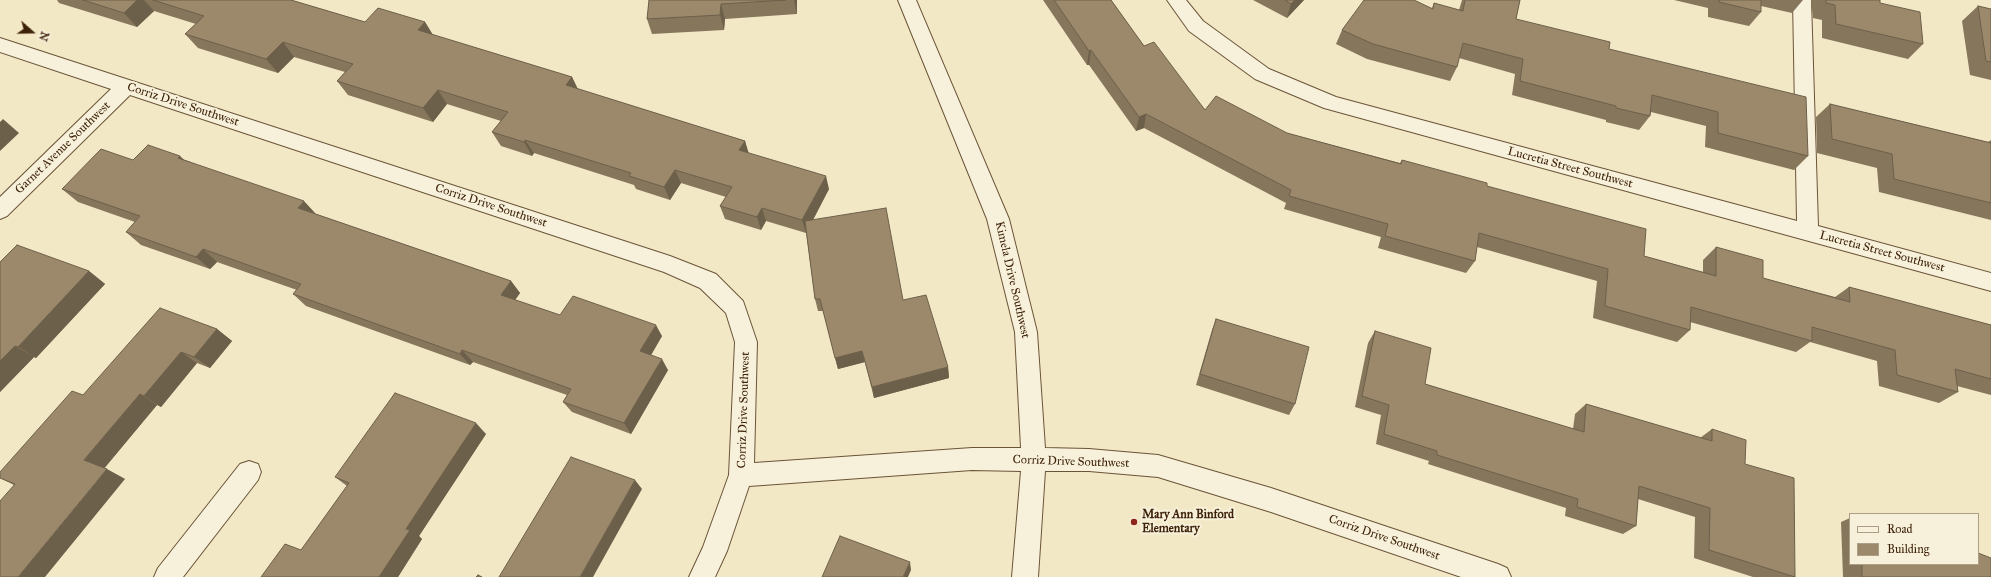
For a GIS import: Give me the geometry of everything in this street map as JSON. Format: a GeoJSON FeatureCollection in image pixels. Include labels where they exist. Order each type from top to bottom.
{"type":"FeatureCollection","features":[{"type":"Feature","properties":{"kind":"street","name":"Kimela Drive Southwest"},"geometry":{"type":"LineString","coordinates":[[907,0],[998,219],[1026,332],[1034,459],[1025,577]]}},
{"type":"Feature","properties":{"kind":"street","name":"Lucretia Street Southwest"},"geometry":{"type":"LineString","coordinates":[[1176,0],[1196,26],[1262,74],[1331,103],[1991,282]]}},
{"type":"Feature","properties":{"kind":"street"},"geometry":{"type":"LineString","coordinates":[[1802,0],[1808,232]]}},
{"type":"Feature","properties":{"kind":"street","name":"Corriz Drive Southwest"},"geometry":{"type":"LineString","coordinates":[[0,45],[670,265],[708,281],[735,308],[746,342],[741,475],[972,459],[1089,460],[1158,466],[1271,500],[1498,577]]}},
{"type":"Feature","properties":{"kind":"street","name":"Garnet Avenue Southwest"},"geometry":{"type":"LineString","coordinates":[[0,210],[127,86]]}},
{"type":"Feature","properties":{"kind":"street"},"geometry":{"type":"LineString","coordinates":[[167,577],[249,472]]}},
{"type":"Feature","properties":{"kind":"street"},"geometry":{"type":"LineString","coordinates":[[702,577],[714,552],[741,475]]}},
{"type":"Feature","properties":{"kind":"building"},"geometry":{"type":"Polygon","coordinates":[[[83,0],[137,0],[124,13],[83,0]]]}},
{"type":"Feature","properties":{"kind":"building"},"geometry":{"type":"Polygon","coordinates":[[[153,0],[291,0],[365,22],[378,8],[425,22],[418,30],[572,77],[566,85],[745,141],[739,150],[826,176],[802,220],[762,208],[757,217],[720,206],[732,187],[675,170],[664,187],[629,176],[631,173],[525,140],[524,142],[492,132],[508,112],[438,90],[423,108],[337,81],[353,64],[283,42],[266,59],[185,34],[204,16],[153,0]]]}},
{"type":"Feature","properties":{"kind":"building"},"geometry":{"type":"Polygon","coordinates":[[[649,0],[786,0],[721,4],[720,15],[647,19],[649,0]]]}},
{"type":"Feature","properties":{"kind":"building"},"geometry":{"type":"Polygon","coordinates":[[[1054,0],[1111,0],[1144,46],[1154,42],[1205,110],[1216,96],[1287,133],[1401,164],[1402,160],[1487,183],[1487,186],[1646,229],[1644,256],[1716,276],[1716,247],[1763,260],[1763,278],[1850,302],[1849,287],[1991,325],[1991,379],[1955,369],[1958,392],[1897,375],[1895,350],[1812,327],[1812,341],[1691,307],[1690,330],[1605,306],[1608,269],[1479,233],[1475,261],[1385,236],[1388,224],[1289,196],[1291,190],[1146,114],[1139,117],[1091,50],[1089,51],[1054,0]]]}},
{"type":"Feature","properties":{"kind":"building"},"geometry":{"type":"Polygon","coordinates":[[[1285,0],[1295,0],[1291,4],[1285,0]]]}},
{"type":"Feature","properties":{"kind":"building"},"geometry":{"type":"Polygon","coordinates":[[[1364,0],[1414,0],[1433,9],[1434,3],[1463,11],[1465,0],[1520,0],[1516,19],[1610,42],[1609,49],[1806,97],[1808,156],[1718,133],[1718,112],[1652,95],[1650,116],[1520,81],[1523,59],[1463,43],[1457,67],[1373,44],[1342,30],[1364,0]]]}},
{"type":"Feature","properties":{"kind":"building"},"geometry":{"type":"Polygon","coordinates":[[[1719,0],[1761,0],[1761,12],[1719,2],[1719,0]]]}},
{"type":"Feature","properties":{"kind":"building"},"geometry":{"type":"Polygon","coordinates":[[[1826,0],[1880,0],[1880,3],[1920,12],[1923,44],[1836,24],[1835,5],[1826,3],[1826,0]]]}},
{"type":"Feature","properties":{"kind":"building"},"geometry":{"type":"Polygon","coordinates":[[[1978,6],[1991,9],[1991,62],[1986,61],[1978,6]]]}},
{"type":"Feature","properties":{"kind":"building"},"geometry":{"type":"Polygon","coordinates":[[[1830,104],[1991,143],[1991,203],[1894,179],[1892,154],[1832,139],[1830,104]]]}},
{"type":"Feature","properties":{"kind":"building"},"geometry":{"type":"Polygon","coordinates":[[[148,145],[180,156],[178,158],[304,201],[298,208],[511,281],[501,295],[560,315],[573,296],[656,325],[640,351],[662,359],[624,423],[563,402],[571,389],[462,350],[460,354],[293,294],[301,284],[203,249],[196,257],[126,232],[140,216],[62,189],[101,149],[133,160],[148,145]]]}},
{"type":"Feature","properties":{"kind":"building"},"geometry":{"type":"Polygon","coordinates":[[[886,208],[903,300],[926,295],[948,367],[872,387],[862,351],[835,358],[820,299],[815,299],[805,221],[886,208]]]}},
{"type":"Feature","properties":{"kind":"building"},"geometry":{"type":"Polygon","coordinates":[[[17,245],[89,271],[18,347],[15,346],[0,361],[0,262],[17,245]]]}},
{"type":"Feature","properties":{"kind":"building"},"geometry":{"type":"Polygon","coordinates":[[[160,308],[217,329],[194,357],[181,352],[144,396],[140,394],[84,460],[107,469],[18,577],[0,577],[0,501],[15,484],[0,478],[0,472],[72,391],[83,395],[160,308]]]}},
{"type":"Feature","properties":{"kind":"building"},"geometry":{"type":"Polygon","coordinates":[[[1216,319],[1309,347],[1295,404],[1200,374],[1216,319]]]}},
{"type":"Feature","properties":{"kind":"building"},"geometry":{"type":"Polygon","coordinates":[[[1375,331],[1431,348],[1425,384],[1584,432],[1586,404],[1712,441],[1712,429],[1746,440],[1745,464],[1794,478],[1795,577],[1709,550],[1710,508],[1639,486],[1636,526],[1577,507],[1578,499],[1437,455],[1437,451],[1384,434],[1389,405],[1362,396],[1375,331]]]}},
{"type":"Feature","properties":{"kind":"building"},"geometry":{"type":"Polygon","coordinates":[[[395,393],[476,423],[406,529],[410,530],[379,577],[261,577],[285,544],[301,550],[349,483],[335,477],[395,393]]]}},
{"type":"Feature","properties":{"kind":"building"},"geometry":{"type":"Polygon","coordinates":[[[571,457],[635,480],[580,577],[499,577],[571,457]]]}},
{"type":"Feature","properties":{"kind":"building"},"geometry":{"type":"Polygon","coordinates":[[[840,536],[910,562],[903,577],[822,577],[840,536]]]}},
{"type":"Feature","properties":{"kind":"building"},"geometry":{"type":"Polygon","coordinates":[[[1979,553],[1991,558],[1991,577],[1862,577],[1862,565],[1979,565],[1979,553]]]}},
{"type":"Feature","properties":{"kind":"place","name":"Mary Ann Binford Elementary"},"geometry":{"type":"Point","coordinates":[1134,522]}}]}
